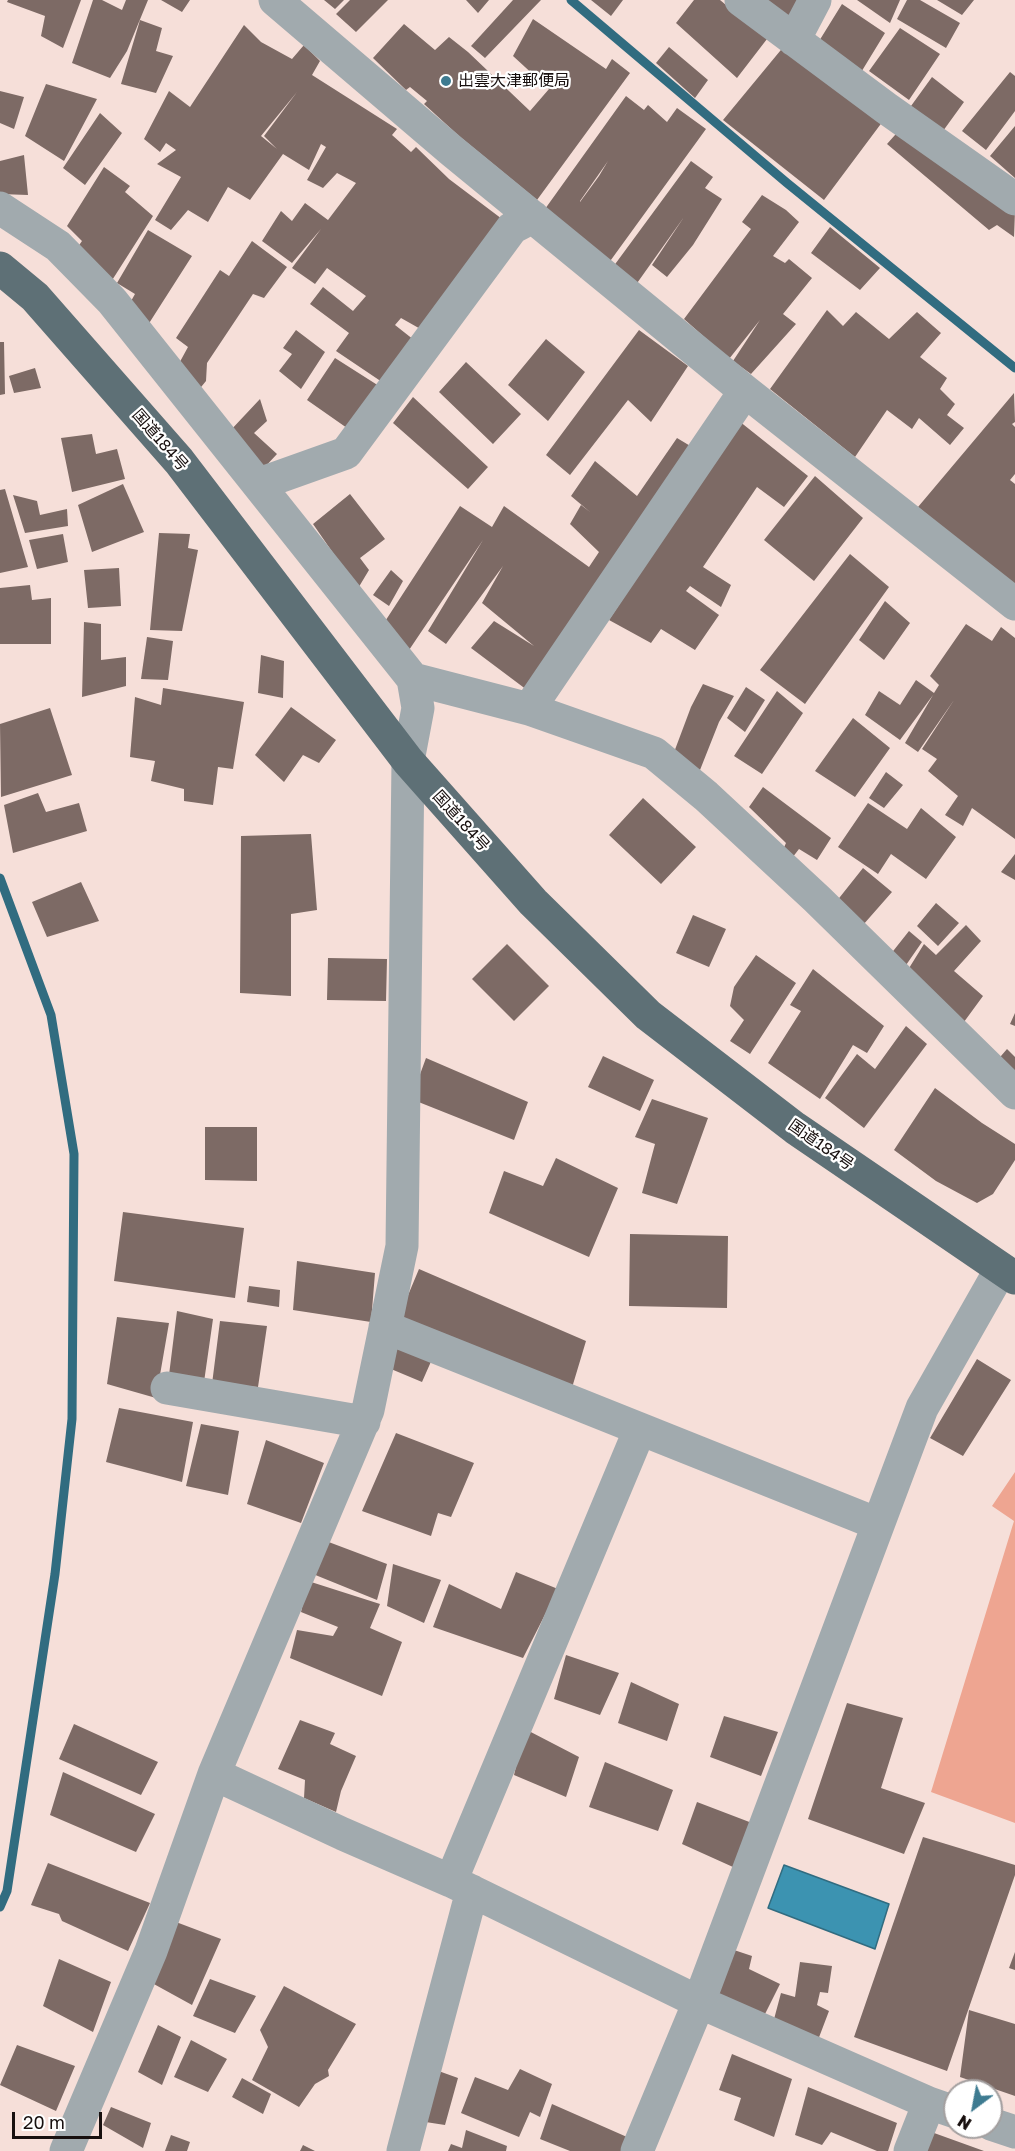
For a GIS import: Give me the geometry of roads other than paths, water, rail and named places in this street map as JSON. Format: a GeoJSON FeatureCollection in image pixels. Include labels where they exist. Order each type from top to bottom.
{"type":"FeatureCollection","features":[{"type":"Feature","properties":{"kind":"highway","name":"国道184号"},"geometry":{"type":"LineString","coordinates":[[0,268],[35,297],[179,461],[408,762],[533,902],[648,1015],[795,1128],[1008,1274]]}},
{"type":"Feature","properties":{"kind":"street"},"geometry":{"type":"LineString","coordinates":[[275,0],[452,151],[745,390],[1015,604]]}},
{"type":"Feature","properties":{"kind":"street"},"geometry":{"type":"LineString","coordinates":[[741,0],[886,108],[1015,199]]}},
{"type":"Feature","properties":{"kind":"street"},"geometry":{"type":"LineString","coordinates":[[794,40],[815,0]]}},
{"type":"Feature","properties":{"kind":"street"},"geometry":{"type":"LineString","coordinates":[[0,208],[58,246],[112,302],[413,679],[418,708],[408,762],[402,1246],[368,1410],[214,1774],[151,1951],[66,2151]]}},
{"type":"Feature","properties":{"kind":"street"},"geometry":{"type":"LineString","coordinates":[[259,484],[346,453],[512,228],[533,217]]}},
{"type":"Feature","properties":{"kind":"street"},"geometry":{"type":"LineString","coordinates":[[529,709],[745,390]]}},
{"type":"Feature","properties":{"kind":"street"},"geometry":{"type":"LineString","coordinates":[[413,679],[529,709],[654,753],[706,796],[817,899],[1015,1093]]}},
{"type":"Feature","properties":{"kind":"street"},"geometry":{"type":"LineString","coordinates":[[637,2151],[699,2002],[922,1408],[1008,1274]]}},
{"type":"Feature","properties":{"kind":"street"},"geometry":{"type":"LineString","coordinates":[[385,1327],[879,1524]]}},
{"type":"Feature","properties":{"kind":"street"},"geometry":{"type":"LineString","coordinates":[[166,1388],[364,1422]]}},
{"type":"Feature","properties":{"kind":"street"},"geometry":{"type":"LineString","coordinates":[[403,2151],[462,1886],[640,1429]]}},
{"type":"Feature","properties":{"kind":"street"},"geometry":{"type":"LineString","coordinates":[[214,1774],[462,1886],[699,2002],[942,2107],[910,2151]]}},
{"type":"Feature","properties":{"kind":"water"},"geometry":{"type":"Polygon","coordinates":[[[784,1865],[889,1904],[875,1949],[768,1908],[784,1865]]]}},
{"type":"Feature","properties":{"kind":"waterway"},"geometry":{"type":"LineString","coordinates":[[571,0],[787,183],[1015,368]]}},
{"type":"Feature","properties":{"kind":"waterway"},"geometry":{"type":"LineString","coordinates":[[0,878],[51,1015],[74,1154],[72,1419],[55,1574],[7,1891],[0,1907]]}},
{"type":"Feature","properties":{"kind":"place","name":"出雲大津郵便局"},"geometry":{"type":"Point","coordinates":[446,81]}}]}
